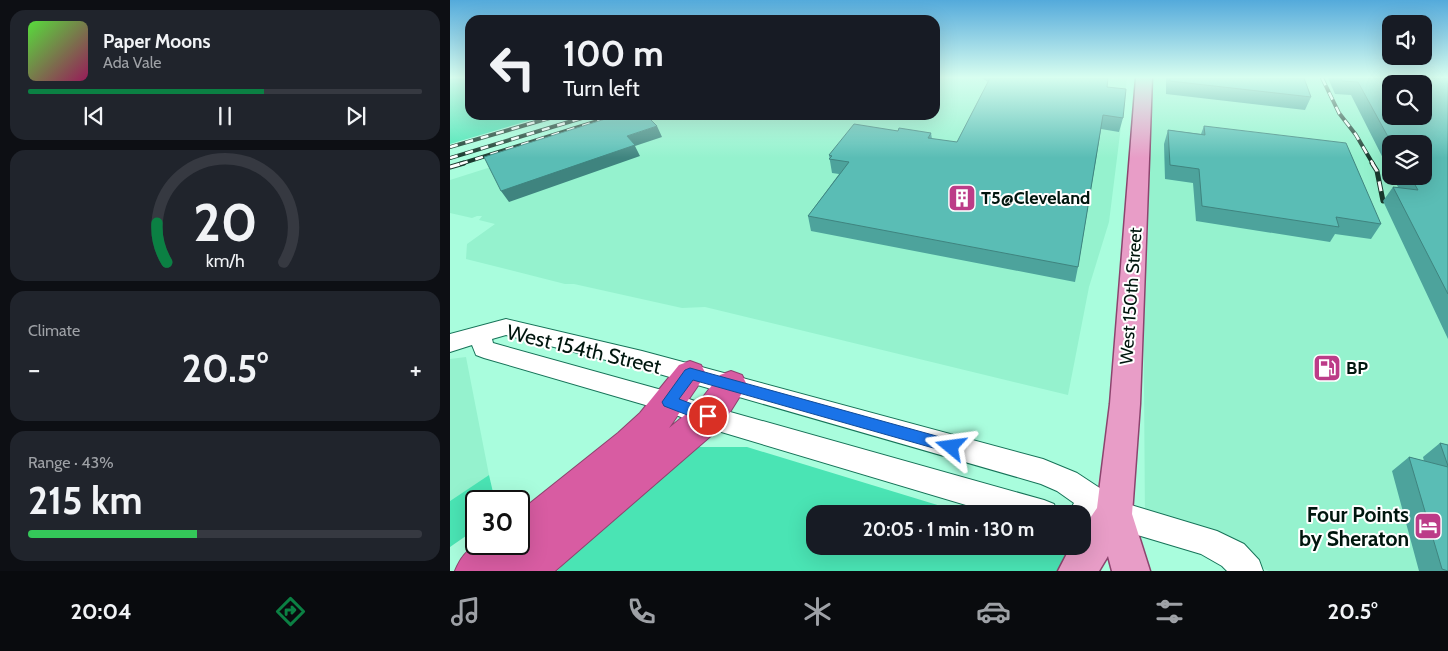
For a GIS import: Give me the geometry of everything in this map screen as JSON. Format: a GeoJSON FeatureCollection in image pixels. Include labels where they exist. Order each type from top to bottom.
{"type":"FeatureCollection","features":[{"type":"Feature","properties":{"kind":"highway"},"geometry":{"type":"LineString","coordinates":[[530,528],[631,444],[652,424],[690,374]]}},
{"type":"Feature","properties":{"kind":"highway"},"geometry":{"type":"LineString","coordinates":[[523,571],[708,416],[731,385]]}},
{"type":"Feature","properties":{"kind":"highway"},"geometry":{"type":"LineString","coordinates":[[476,571],[496,555]]}},
{"type":"Feature","properties":{"kind":"main road","name":"West 150th Street"},"geometry":{"type":"LineString","coordinates":[[1077,571],[1098,514],[1125,404],[1142,105]]}},
{"type":"Feature","properties":{"kind":"main road","name":"West 150th Street"},"geometry":{"type":"LineString","coordinates":[[1098,514],[1131,571]]}},
{"type":"Feature","properties":{"kind":"street","name":"West 154th Street"},"geometry":{"type":"LineString","coordinates":[[450,343],[506,327],[731,385],[1043,472],[1067,482],[1098,514],[1207,541],[1233,555],[1248,571]]}},
{"type":"Feature","properties":{"kind":"street","name":"West 154th Street"},"geometry":{"type":"LineString","coordinates":[[479,334],[484,349],[1013,505]]}},
{"type":"Feature","properties":{"kind":"shaded area"},"geometry":{"type":"Polygon","coordinates":[[[450,105],[465,105],[465,120],[531,120],[450,144],[450,105]]]}},
{"type":"Feature","properties":{"kind":"shaded area","name":"T5@Cleveland"},"geometry":{"type":"Polygon","coordinates":[[[940,105],[1124,105],[1109,222],[1089,287],[1068,395],[705,307],[682,308],[574,284],[565,284],[466,259],[467,244],[495,224],[479,220],[482,216],[472,218],[450,213],[450,180],[639,120],[940,120],[940,105]]]}},
{"type":"Feature","properties":{"kind":"shaded area"},"geometry":{"type":"Polygon","coordinates":[[[1152,105],[1382,105],[1382,125],[1432,125],[1432,105],[1448,105],[1448,571],[1269,571],[1145,518],[1143,251],[1152,105]]]}},
{"type":"Feature","properties":{"kind":"shaded area"},"geometry":{"type":"Polygon","coordinates":[[[466,357],[489,475],[450,501],[450,359],[466,357]]]}},
{"type":"Feature","properties":{"kind":"shaded area"},"geometry":{"type":"Polygon","coordinates":[[[696,447],[747,447],[937,505],[806,505],[806,555],[1067,555],[1064,571],[557,571],[630,493],[696,447]]]}},
{"type":"Feature","properties":{"kind":"shaded area"},"geometry":{"type":"Polygon","coordinates":[[[489,475],[492,490],[466,490],[489,475]]]}},
{"type":"Feature","properties":{"kind":"shaded area"},"geometry":{"type":"Polygon","coordinates":[[[465,491],[465,537],[450,547],[450,501],[465,491]]]}},
{"type":"Feature","properties":{"kind":"building","name":"T5@Cleveland"},"geometry":{"type":"Polygon","coordinates":[[[976,105],[1124,105],[1123,118],[1103,115],[1078,267],[808,216],[849,162],[829,159],[832,156],[829,155],[854,124],[898,131],[899,128],[931,133],[928,138],[957,142],[976,105]]]}},
{"type":"Feature","properties":{"kind":"building"},"geometry":{"type":"Polygon","coordinates":[[[1370,105],[1382,105],[1382,125],[1432,125],[1432,105],[1448,105],[1448,294],[1393,187],[1418,190],[1415,185],[1432,185],[1432,135],[1387,135],[1370,105]]]}},
{"type":"Feature","properties":{"kind":"building"},"geometry":{"type":"Polygon","coordinates":[[[602,120],[651,120],[657,126],[627,136],[635,145],[501,191],[484,157],[602,120]]]}},
{"type":"Feature","properties":{"kind":"building"},"geometry":{"type":"Polygon","coordinates":[[[1204,126],[1346,143],[1381,224],[1336,217],[1339,227],[1202,206],[1199,169],[1170,165],[1168,130],[1205,135],[1204,126]]]}},
{"type":"Feature","properties":{"kind":"building"},"geometry":{"type":"Polygon","coordinates":[[[1440,443],[1448,445],[1448,466],[1440,443]]]}},
{"type":"Feature","properties":{"kind":"building"},"geometry":{"type":"Polygon","coordinates":[[[1409,457],[1448,467],[1448,571],[1442,569],[1409,457]]]}},
{"type":"Feature","properties":{"kind":"railway"},"geometry":{"type":"LineString","coordinates":[[1335,105],[1373,164]]}},
{"type":"Feature","properties":{"kind":"railway"},"geometry":{"type":"LineString","coordinates":[[450,147],[543,120]]}},
{"type":"Feature","properties":{"kind":"railway"},"geometry":{"type":"LineString","coordinates":[[450,158],[575,120]]}},
{"type":"Feature","properties":{"kind":"railway"},"geometry":{"type":"LineString","coordinates":[[460,164],[601,120]]}},
{"type":"Feature","properties":{"kind":"railway"},"geometry":{"type":"LineString","coordinates":[[450,167],[464,163]]}},
{"type":"Feature","properties":{"kind":"railway"},"geometry":{"type":"LineString","coordinates":[[1372,163],[1377,171],[1383,201]]}},
{"type":"Feature","properties":{"kind":"place","name":"T5@Cleveland"},"geometry":{"type":"Point","coordinates":[962,198]}},
{"type":"Feature","properties":{"kind":"place","name":"BP"},"geometry":{"type":"Point","coordinates":[1327,368]}},
{"type":"Feature","properties":{"kind":"place","name":"Four Points by Sheraton"},"geometry":{"type":"Point","coordinates":[1428,526]}},
{"type":"Feature","properties":{"kind":"route"},"geometry":{"type":"LineString","coordinates":[[708,416],[669,402],[690,374],[951,447]]}}]}
